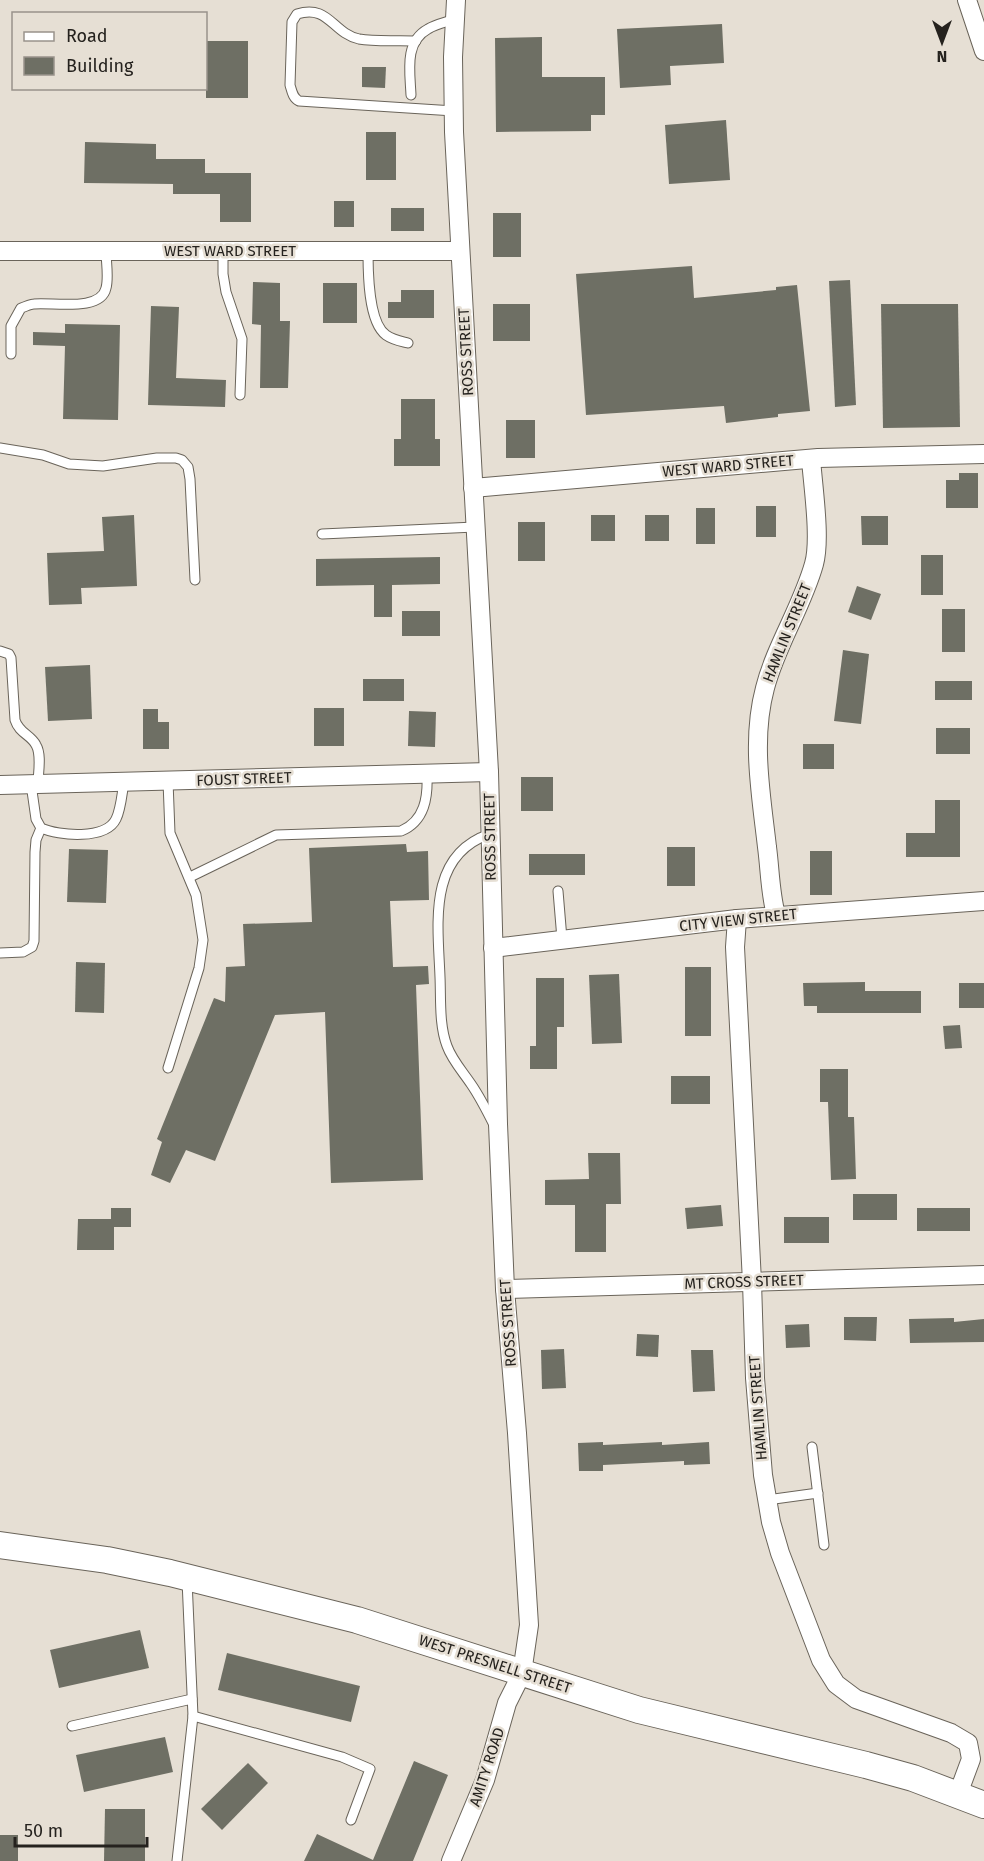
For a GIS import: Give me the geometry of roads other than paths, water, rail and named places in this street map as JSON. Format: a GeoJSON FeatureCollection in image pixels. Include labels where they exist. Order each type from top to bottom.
{"type":"FeatureCollection","features":[{"type":"Feature","properties":{"kind":"main road","name":"WEST PRESNELL STREET"},"geometry":{"type":"LineString","coordinates":[[0,1545],[108,1560],[357,1620],[639,1710],[866,1765],[913,1778],[984,1805]]}},
{"type":"Feature","properties":{"kind":"street","name":"ROSS STREET"},"geometry":{"type":"LineString","coordinates":[[456,0],[454,111],[489,772],[498,1133],[505,1289],[529,1626],[522,1673]]}},
{"type":"Feature","properties":{"kind":"street"},"geometry":{"type":"LineString","coordinates":[[967,0],[984,51]]}},
{"type":"Feature","properties":{"kind":"street","name":"WEST WARD STREET"},"geometry":{"type":"LineString","coordinates":[[0,251],[460,251]]}},
{"type":"Feature","properties":{"kind":"street","name":"WEST WARD STREET"},"geometry":{"type":"LineString","coordinates":[[473,488],[811,459],[984,454]]}},
{"type":"Feature","properties":{"kind":"street","name":"HAMLIN STREET"},"geometry":{"type":"LineString","coordinates":[[776,915],[760,782],[758,726],[765,687],[775,656],[799,603],[814,562],[816,525],[811,459]]}},
{"type":"Feature","properties":{"kind":"street","name":"FOUST STREET"},"geometry":{"type":"LineString","coordinates":[[0,785],[489,772]]}},
{"type":"Feature","properties":{"kind":"street","name":"CITY VIEW STREET"},"geometry":{"type":"LineString","coordinates":[[493,948],[776,915],[984,901]]}},
{"type":"Feature","properties":{"kind":"street","name":"HAMLIN STREET"},"geometry":{"type":"LineString","coordinates":[[737,919],[735,947],[755,1378],[771,1522],[780,1553],[821,1660],[836,1684],[856,1699],[951,1733],[968,1743],[971,1759],[957,1794]]}},
{"type":"Feature","properties":{"kind":"street","name":"MT CROSS STREET"},"geometry":{"type":"LineString","coordinates":[[505,1289],[984,1275]]}},
{"type":"Feature","properties":{"kind":"street","name":"AMITY ROAD"},"geometry":{"type":"LineString","coordinates":[[451,1861],[485,1780],[507,1703],[522,1673]]}},
{"type":"Feature","properties":{"kind":"lane"},"geometry":{"type":"LineString","coordinates":[[416,41],[357,39],[335,26],[322,13],[313,11],[297,14],[292,22],[290,85],[292,93],[299,101],[454,111]]}},
{"type":"Feature","properties":{"kind":"lane"},"geometry":{"type":"LineString","coordinates":[[411,95],[409,53],[426,29],[455,19]]}},
{"type":"Feature","properties":{"kind":"lane"},"geometry":{"type":"LineString","coordinates":[[11,354],[11,326],[21,308],[32,304],[84,304],[96,302],[104,296],[106,251]]}},
{"type":"Feature","properties":{"kind":"lane"},"geometry":{"type":"LineString","coordinates":[[223,251],[226,292],[242,339],[240,395]]}},
{"type":"Feature","properties":{"kind":"lane"},"geometry":{"type":"LineString","coordinates":[[368,251],[368,291],[383,333],[394,340],[408,343]]}},
{"type":"Feature","properties":{"kind":"lane"},"geometry":{"type":"LineString","coordinates":[[0,448],[43,455],[69,464],[103,466],[157,458],[182,460],[188,467],[190,479],[195,580]]}},
{"type":"Feature","properties":{"kind":"lane"},"geometry":{"type":"LineString","coordinates":[[322,534],[475,527]]}},
{"type":"Feature","properties":{"kind":"lane"},"geometry":{"type":"LineString","coordinates":[[0,651],[9,654],[11,658],[17,726],[38,750],[35,784],[36,819],[41,828],[63,834],[101,831],[111,826],[117,818],[124,782]]}},
{"type":"Feature","properties":{"kind":"lane"},"geometry":{"type":"LineString","coordinates":[[189,877],[276,835],[401,831],[418,819],[425,805],[428,774]]}},
{"type":"Feature","properties":{"kind":"lane"},"geometry":{"type":"LineString","coordinates":[[168,781],[170,833],[198,903],[203,940],[199,968],[168,1068]]}},
{"type":"Feature","properties":{"kind":"lane"},"geometry":{"type":"LineString","coordinates":[[0,953],[23,952],[32,947],[36,840],[41,828]]}},
{"type":"Feature","properties":{"kind":"lane"},"geometry":{"type":"LineString","coordinates":[[490,834],[468,844],[455,858],[444,878],[438,920],[442,1011],[446,1044],[454,1061],[486,1108],[498,1133]]}},
{"type":"Feature","properties":{"kind":"lane"},"geometry":{"type":"LineString","coordinates":[[558,891],[562,939]]}},
{"type":"Feature","properties":{"kind":"lane"},"geometry":{"type":"LineString","coordinates":[[812,1447],[824,1545]]}},
{"type":"Feature","properties":{"kind":"lane"},"geometry":{"type":"LineString","coordinates":[[767,1500],[818,1493]]}},
{"type":"Feature","properties":{"kind":"lane"},"geometry":{"type":"LineString","coordinates":[[177,1861],[193,1716],[187,1578]]}},
{"type":"Feature","properties":{"kind":"lane"},"geometry":{"type":"LineString","coordinates":[[72,1726],[192,1699]]}},
{"type":"Feature","properties":{"kind":"lane"},"geometry":{"type":"LineString","coordinates":[[193,1716],[342,1757],[370,1769],[351,1820]]}}]}
